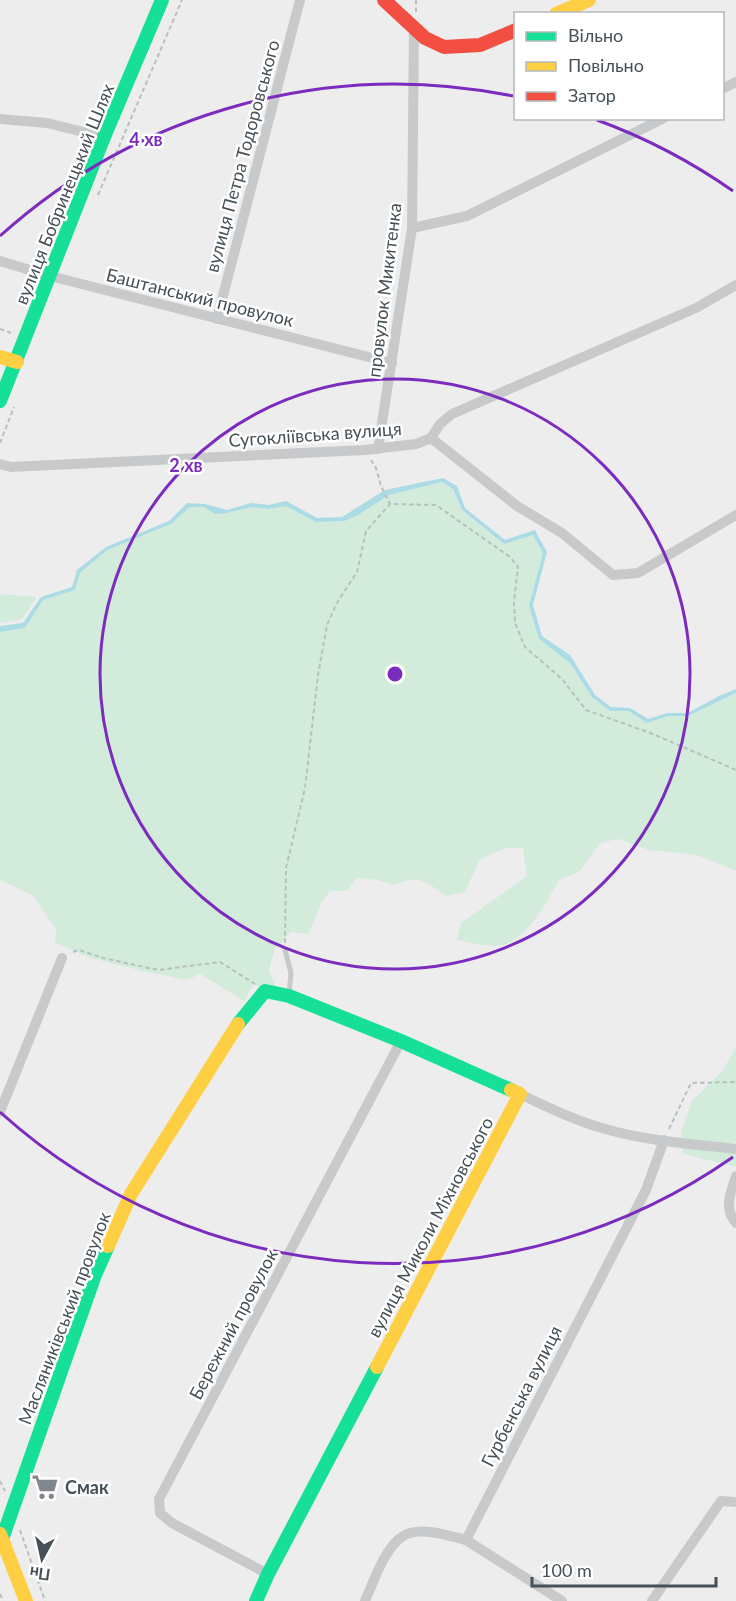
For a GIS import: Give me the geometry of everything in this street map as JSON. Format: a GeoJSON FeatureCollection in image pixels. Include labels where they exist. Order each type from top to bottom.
{"type":"FeatureCollection","features":[{"type":"Feature","properties":{"kind":"street","name":"вулиця Бобринецький Шлях"},"geometry":{"type":"LineString","coordinates":[[0,401],[104,137],[162,0]]}},
{"type":"Feature","properties":{"kind":"street","name":"вулиця Петра Тодоровського"},"geometry":{"type":"LineString","coordinates":[[217,319],[300,0]]}},
{"type":"Feature","properties":{"kind":"street"},"geometry":{"type":"LineString","coordinates":[[384,0],[425,38],[444,46],[480,45],[514,31]]}},
{"type":"Feature","properties":{"kind":"street"},"geometry":{"type":"LineString","coordinates":[[561,12],[589,0]]}},
{"type":"Feature","properties":{"kind":"street","name":"провулок Микитенка"},"geometry":{"type":"LineString","coordinates":[[378,449],[412,228],[414,26]]}},
{"type":"Feature","properties":{"kind":"street"},"geometry":{"type":"LineString","coordinates":[[0,118],[47,123],[104,137]]}},
{"type":"Feature","properties":{"kind":"street"},"geometry":{"type":"LineString","coordinates":[[412,228],[467,216],[660,120]]}},
{"type":"Feature","properties":{"kind":"street","name":"Баштанський провулок"},"geometry":{"type":"LineString","coordinates":[[0,261],[50,276],[392,363]]}},
{"type":"Feature","properties":{"kind":"street"},"geometry":{"type":"LineString","coordinates":[[736,285],[696,308],[452,414],[440,424],[431,438],[517,506],[562,533],[613,575],[638,573],[736,515]]}},
{"type":"Feature","properties":{"kind":"street"},"geometry":{"type":"LineString","coordinates":[[0,357],[16,362]]}},
{"type":"Feature","properties":{"kind":"street","name":"Сугокліївська вулиця"},"geometry":{"type":"LineString","coordinates":[[0,464],[11,466],[365,450],[416,444],[431,438]]}},
{"type":"Feature","properties":{"kind":"street"},"geometry":{"type":"LineString","coordinates":[[0,1112],[62,958]]}},
{"type":"Feature","properties":{"kind":"street"},"geometry":{"type":"LineString","coordinates":[[265,991],[289,996],[401,1041],[572,1118],[603,1129],[664,1140],[736,1149]]}},
{"type":"Feature","properties":{"kind":"street","name":"Масляниківський провулок"},"geometry":{"type":"LineString","coordinates":[[1,1537],[95,1275],[130,1194],[242,1017],[265,991]]}},
{"type":"Feature","properties":{"kind":"street","name":"Бережний провулок"},"geometry":{"type":"LineString","coordinates":[[268,1574],[172,1523],[160,1513],[159,1499],[401,1041]]}},
{"type":"Feature","properties":{"kind":"street","name":"вулиця Миколи Міхновського"},"geometry":{"type":"LineString","coordinates":[[256,1601],[268,1574],[520,1094]]}},
{"type":"Feature","properties":{"kind":"street","name":"Гурбенська вулиця"},"geometry":{"type":"LineString","coordinates":[[466,1540],[646,1190],[664,1140]]}},
{"type":"Feature","properties":{"kind":"street"},"geometry":{"type":"LineString","coordinates":[[736,1176],[728,1202],[736,1222]]}},
{"type":"Feature","properties":{"kind":"street"},"geometry":{"type":"LineString","coordinates":[[652,1601],[721,1501],[736,1502]]}},
{"type":"Feature","properties":{"kind":"street"},"geometry":{"type":"LineString","coordinates":[[365,1601],[385,1557],[396,1541],[410,1533],[428,1532],[466,1540],[562,1601]]}},
{"type":"Feature","properties":{"kind":"street"},"geometry":{"type":"LineString","coordinates":[[1,1537],[26,1601]]}},
{"type":"Feature","properties":{"kind":"lane"},"geometry":{"type":"LineString","coordinates":[[285,950],[291,974],[289,996]]}},
{"type":"Feature","properties":{"kind":"path"},"geometry":{"type":"LineString","coordinates":[[95,203],[182,0]]}},
{"type":"Feature","properties":{"kind":"path"},"geometry":{"type":"LineString","coordinates":[[0,443],[14,409]]}},
{"type":"Feature","properties":{"kind":"path"},"geometry":{"type":"LineString","coordinates":[[365,450],[376,468],[381,486],[390,504]]}},
{"type":"Feature","properties":{"kind":"path"},"geometry":{"type":"LineString","coordinates":[[285,950],[286,868],[305,788],[318,675],[327,625],[338,601],[357,572],[366,531],[390,504],[436,505],[510,557],[518,567],[514,602],[515,623],[525,646],[562,679],[586,710],[653,734],[736,770]]}},
{"type":"Feature","properties":{"kind":"path"},"geometry":{"type":"LineString","coordinates":[[62,958],[79,950],[103,958],[158,970],[220,963],[265,991]]}},
{"type":"Feature","properties":{"kind":"path"},"geometry":{"type":"LineString","coordinates":[[664,1140],[691,1083],[736,1082]]}},
{"type":"Feature","properties":{"kind":"path"},"geometry":{"type":"LineString","coordinates":[[0,1481],[13,1508],[24,1546],[45,1601]]}},
{"type":"Feature","properties":{"kind":"path"},"geometry":{"type":"LineString","coordinates":[[0,1594],[3,1601]]}},
{"type":"Feature","properties":{"kind":"green space"},"geometry":{"type":"Polygon","coordinates":[[[442,482],[453,489],[462,511],[504,544],[533,535],[544,553],[529,606],[539,639],[570,663],[592,697],[610,711],[629,711],[648,723],[668,716],[688,716],[736,693],[736,871],[697,855],[649,850],[618,839],[600,843],[579,872],[559,880],[541,911],[525,931],[506,944],[495,946],[457,940],[461,923],[527,876],[523,848],[506,848],[480,859],[465,892],[446,896],[422,881],[410,880],[394,885],[357,878],[347,891],[330,891],[321,903],[309,934],[291,932],[275,949],[269,969],[276,988],[253,985],[244,1001],[200,974],[187,980],[143,971],[91,958],[55,943],[56,929],[32,895],[0,880],[0,632],[25,628],[43,600],[75,590],[80,573],[107,550],[171,524],[190,506],[227,513],[252,507],[269,509],[286,506],[316,522],[358,515],[389,495],[442,482]]]}},
{"type":"Feature","properties":{"kind":"green space"},"geometry":{"type":"Polygon","coordinates":[[[0,593],[37,597],[22,619],[0,623],[0,593]]]}},
{"type":"Feature","properties":{"kind":"green space"},"geometry":{"type":"Polygon","coordinates":[[[736,1048],[736,1167],[683,1154],[681,1132],[692,1101],[722,1071],[736,1048]]]}},
{"type":"Feature","properties":{"kind":"water"},"geometry":{"type":"Polygon","coordinates":[[[443,478],[457,486],[465,508],[505,540],[535,530],[547,552],[533,605],[542,636],[570,655],[595,695],[611,707],[630,708],[648,719],[667,713],[688,713],[736,689],[736,693],[688,716],[668,716],[647,723],[629,711],[610,711],[592,697],[570,663],[539,639],[529,606],[543,553],[533,535],[504,544],[462,510],[453,489],[442,482],[389,495],[358,515],[344,521],[316,522],[286,506],[269,509],[252,507],[215,514],[204,507],[190,507],[171,524],[107,550],[80,573],[75,590],[43,600],[25,628],[0,632],[0,626],[23,623],[41,597],[72,587],[77,570],[106,547],[169,521],[187,503],[205,504],[227,510],[251,503],[269,505],[286,501],[317,518],[342,517],[385,490],[443,478]]]}},
{"type":"Feature","properties":{"kind":"traffic: fast"},"geometry":{"type":"LineString","coordinates":[[0,401],[104,137],[162,0]]}},
{"type":"Feature","properties":{"kind":"traffic: fast"},"geometry":{"type":"LineString","coordinates":[[238,1024],[265,991],[289,996],[401,1041],[511,1090]]}},
{"type":"Feature","properties":{"kind":"traffic: fast"},"geometry":{"type":"LineString","coordinates":[[2,1539],[95,1275],[108,1246]]}},
{"type":"Feature","properties":{"kind":"traffic: fast"},"geometry":{"type":"LineString","coordinates":[[256,1601],[377,1367]]}},
{"type":"Feature","properties":{"kind":"traffic: slow"},"geometry":{"type":"LineString","coordinates":[[561,12],[589,0]]}},
{"type":"Feature","properties":{"kind":"traffic: slow"},"geometry":{"type":"LineString","coordinates":[[0,357],[17,362]]}},
{"type":"Feature","properties":{"kind":"traffic: slow"},"geometry":{"type":"LineString","coordinates":[[108,1246],[131,1194],[238,1024]]}},
{"type":"Feature","properties":{"kind":"traffic: slow"},"geometry":{"type":"LineString","coordinates":[[377,1367],[520,1094],[511,1090]]}},
{"type":"Feature","properties":{"kind":"traffic: slow"},"geometry":{"type":"LineString","coordinates":[[0,1534],[26,1601]]}},
{"type":"Feature","properties":{"kind":"traffic: jam"},"geometry":{"type":"LineString","coordinates":[[384,0],[425,38],[444,47],[480,45],[514,31]]}},
{"type":"Feature","properties":{"kind":"place","name":"Смак"},"geometry":{"type":"Point","coordinates":[45,1487]}}]}
